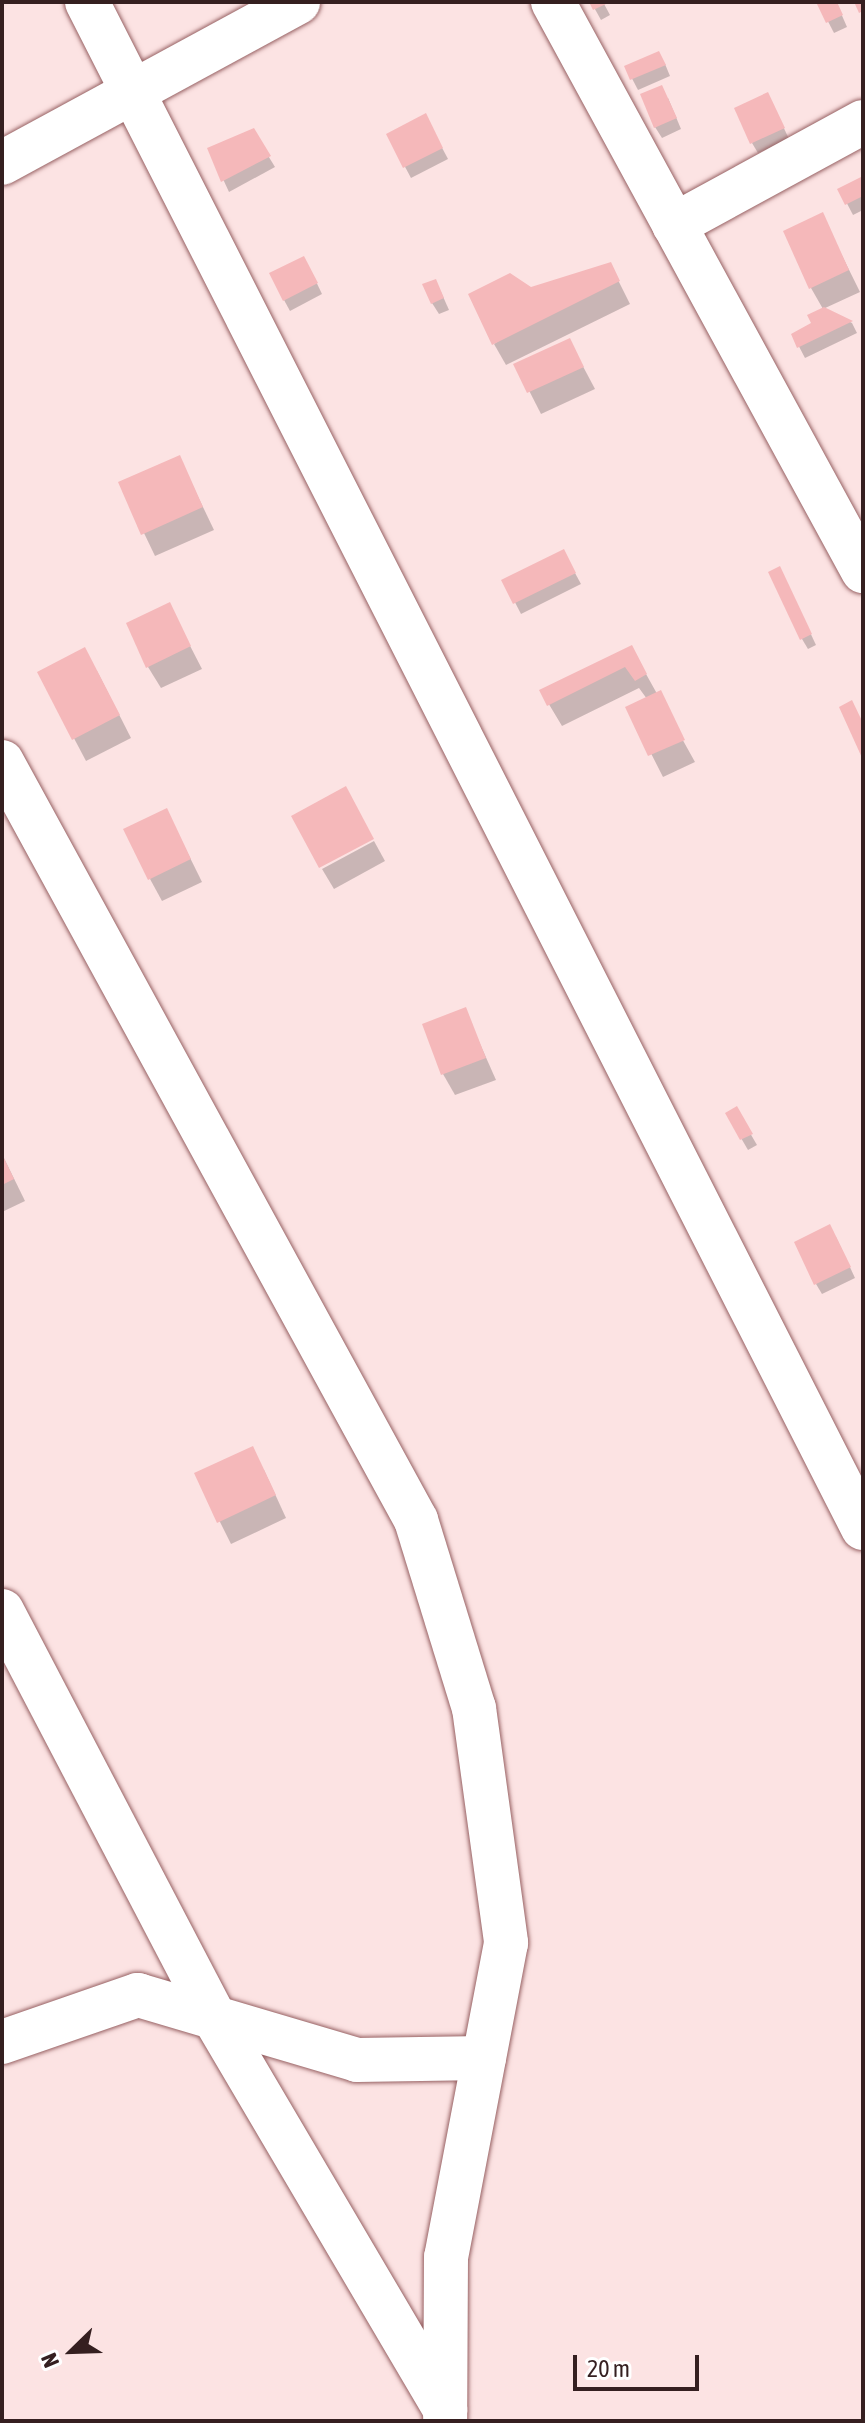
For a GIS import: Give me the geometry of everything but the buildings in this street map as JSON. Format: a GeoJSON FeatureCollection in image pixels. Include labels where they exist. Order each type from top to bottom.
{"type":"FeatureCollection","features":[{"type":"Feature","properties":{"kind":"street"},"geometry":{"type":"LineString","coordinates":[[87,2],[863,1528]]}},
{"type":"Feature","properties":{"kind":"street"},"geometry":{"type":"LineString","coordinates":[[2,163],[298,2]]}},
{"type":"Feature","properties":{"kind":"street"},"geometry":{"type":"LineString","coordinates":[[553,2],[674,225],[850,515],[863,571]]}},
{"type":"Feature","properties":{"kind":"street"},"geometry":{"type":"LineString","coordinates":[[674,225],[863,122]]}},
{"type":"Feature","properties":{"kind":"street"},"geometry":{"type":"LineString","coordinates":[[2,762],[416,1520],[474,1708],[506,1943],[446,2257],[447,2417]]}},
{"type":"Feature","properties":{"kind":"street"},"geometry":{"type":"LineString","coordinates":[[2,1611],[215,2019],[447,2417]]}},
{"type":"Feature","properties":{"kind":"street"},"geometry":{"type":"LineString","coordinates":[[2,2042],[138,1995],[357,2060],[484,2058]]}}]}
